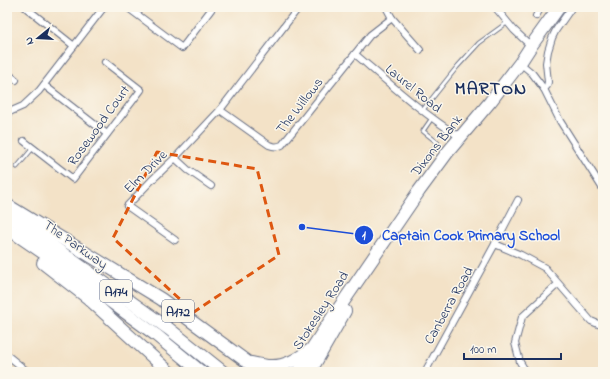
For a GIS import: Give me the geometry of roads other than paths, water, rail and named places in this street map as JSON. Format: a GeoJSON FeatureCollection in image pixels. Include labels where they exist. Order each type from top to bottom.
{"type":"FeatureCollection","features":[{"type":"Feature","properties":{"kind":"highway","name":"Dixons Bank"},"geometry":{"type":"LineString","coordinates":[[330,329],[360,285],[368,265],[419,191],[520,63],[530,46],[559,7]]}},
{"type":"Feature","properties":{"kind":"highway","name":"A172"},"geometry":{"type":"LineString","coordinates":[[7,205],[161,299],[262,372]]}},
{"type":"Feature","properties":{"kind":"highway","name":"The Parkway"},"geometry":{"type":"LineString","coordinates":[[7,214],[169,329],[223,372]]}},
{"type":"Feature","properties":{"kind":"highway","name":"The Parkway"},"geometry":{"type":"LineString","coordinates":[[7,228],[156,335],[201,372]]}},
{"type":"Feature","properties":{"kind":"highway","name":"A174"},"geometry":{"type":"LineString","coordinates":[[7,236],[54,270],[88,298],[169,372]]}},
{"type":"Feature","properties":{"kind":"highway","name":"A172"},"geometry":{"type":"LineString","coordinates":[[310,372],[325,346],[330,329]]}},
{"type":"Feature","properties":{"kind":"highway","name":"Stokesley Road"},"geometry":{"type":"LineString","coordinates":[[298,372],[311,350],[330,329]]}},
{"type":"Feature","properties":{"kind":"highway"},"geometry":{"type":"LineString","coordinates":[[322,372],[325,346]]}},
{"type":"Feature","properties":{"kind":"highway","name":"A172"},"geometry":{"type":"LineString","coordinates":[[250,363],[270,366],[281,365],[292,362],[311,350]]}},
{"type":"Feature","properties":{"kind":"street"},"geometry":{"type":"LineString","coordinates":[[25,7],[74,46]]}},
{"type":"Feature","properties":{"kind":"street"},"geometry":{"type":"LineString","coordinates":[[7,113],[23,106],[44,85],[104,7]]}},
{"type":"Feature","properties":{"kind":"street"},"geometry":{"type":"LineString","coordinates":[[127,7],[182,48],[212,7]]}},
{"type":"Feature","properties":{"kind":"street"},"geometry":{"type":"LineString","coordinates":[[220,110],[300,7]]}},
{"type":"Feature","properties":{"kind":"street"},"geometry":{"type":"LineString","coordinates":[[386,7],[392,18],[420,50]]}},
{"type":"Feature","properties":{"kind":"street"},"geometry":{"type":"LineString","coordinates":[[495,7],[514,30],[530,46]]}},
{"type":"Feature","properties":{"kind":"street"},"geometry":{"type":"LineString","coordinates":[[544,89],[548,82],[546,63],[552,38],[572,7]]}},
{"type":"Feature","properties":{"kind":"street"},"geometry":{"type":"LineString","coordinates":[[538,12],[544,17]]}},
{"type":"Feature","properties":{"kind":"street","name":"The Willows"},"geometry":{"type":"LineString","coordinates":[[220,110],[269,145],[278,147],[282,145],[370,35],[392,18]]}},
{"type":"Feature","properties":{"kind":"street","name":"Laurel Road"},"geometry":{"type":"LineString","coordinates":[[355,54],[422,111],[460,138]]}},
{"type":"Feature","properties":{"kind":"street","name":"Rosewood Court"},"geometry":{"type":"LineString","coordinates":[[24,141],[73,179],[142,90],[105,62]]}},
{"type":"Feature","properties":{"kind":"street"},"geometry":{"type":"LineString","coordinates":[[520,63],[532,73],[544,89],[560,121],[603,189]]}},
{"type":"Feature","properties":{"kind":"street"},"geometry":{"type":"LineString","coordinates":[[7,73],[16,80]]}},
{"type":"Feature","properties":{"kind":"street"},"geometry":{"type":"LineString","coordinates":[[44,85],[108,134]]}},
{"type":"Feature","properties":{"kind":"street","name":"Elm Drive"},"geometry":{"type":"LineString","coordinates":[[175,240],[127,206],[176,158],[220,110]]}},
{"type":"Feature","properties":{"kind":"street"},"geometry":{"type":"LineString","coordinates":[[176,158],[188,170],[212,186]]}},
{"type":"Feature","properties":{"kind":"street","name":"Canberra Road"},"geometry":{"type":"LineString","coordinates":[[425,372],[518,200]]}},
{"type":"Feature","properties":{"kind":"street"},"geometry":{"type":"LineString","coordinates":[[494,244],[520,255],[544,268],[591,321],[603,326]]}},
{"type":"Feature","properties":{"kind":"street"},"geometry":{"type":"LineString","coordinates":[[526,372],[520,362],[515,343],[522,317],[558,284]]}},
{"type":"Feature","properties":{"kind":"street"},"geometry":{"type":"LineString","coordinates":[[7,355],[28,372]]}},
{"type":"Feature","properties":{"kind":"lane"},"geometry":{"type":"LineString","coordinates":[[422,111],[457,67],[479,43],[508,22]]}},
{"type":"Feature","properties":{"kind":"lane"},"geometry":{"type":"LineString","coordinates":[[428,156],[438,142],[423,131],[432,118]]}},
{"type":"Feature","properties":{"kind":"lane"},"geometry":{"type":"LineString","coordinates":[[17,167],[33,148]]}},
{"type":"Feature","properties":{"kind":"place","name":"Captain Cook Primary School"},"geometry":{"type":"Point","coordinates":[302,227]}},
{"type":"Feature","properties":{"kind":"district","name":"MARTON"},"geometry":{"type":"Point","coordinates":[491,88]}}]}
